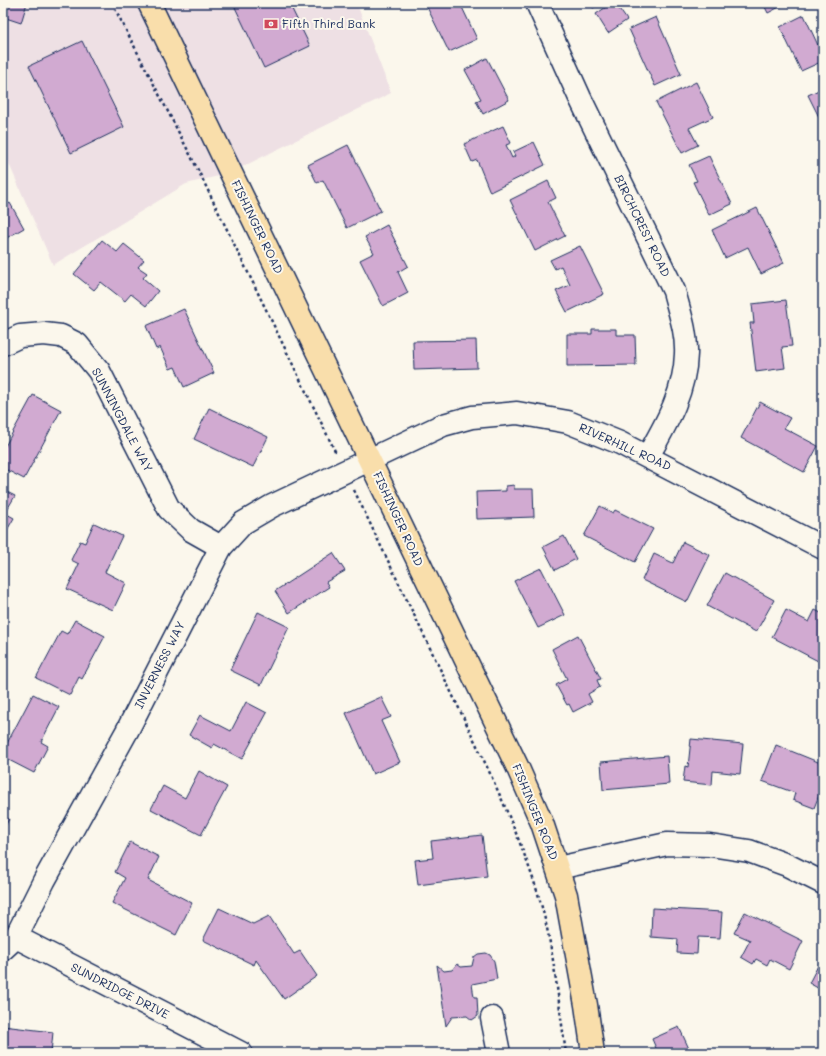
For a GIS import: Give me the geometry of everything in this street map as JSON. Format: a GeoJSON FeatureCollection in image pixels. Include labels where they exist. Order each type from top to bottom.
{"type":"FeatureCollection","features":[{"type":"Feature","properties":{"kind":"main road","name":"FISHINGER ROAD"},"geometry":{"type":"LineString","coordinates":[[150,3],[517,766],[542,823],[566,895],[585,997],[593,1053]]}},
{"type":"Feature","properties":{"kind":"street","name":"BIRCHCREST ROAD"},"geometry":{"type":"LineString","coordinates":[[536,3],[580,98],[674,291],[683,323],[686,353],[682,384],[671,415],[648,456]]}},
{"type":"Feature","properties":{"kind":"street","name":"SUNNINGDALE WAY"},"geometry":{"type":"LineString","coordinates":[[3,344],[20,336],[44,334],[61,336],[77,344],[99,371],[168,510],[191,530],[221,547]]}},
{"type":"Feature","properties":{"kind":"street","name":"RIVERHILL ROAD"},"geometry":{"type":"LineString","coordinates":[[370,460],[443,425],[472,417],[517,413],[568,422],[648,456],[823,548]]}},
{"type":"Feature","properties":{"kind":"street","name":"INVERNESS WAY"},"geometry":{"type":"LineString","coordinates":[[10,943],[130,724],[221,547],[243,523],[272,506],[370,460]]}},
{"type":"Feature","properties":{"kind":"street"},"geometry":{"type":"LineString","coordinates":[[558,868],[667,844],[710,844],[749,851],[787,864],[823,882]]}},
{"type":"Feature","properties":{"kind":"street","name":"SUNDRIDGE DRIVE"},"geometry":{"type":"LineString","coordinates":[[10,943],[241,1053]]}},
{"type":"Feature","properties":{"kind":"street"},"geometry":{"type":"LineString","coordinates":[[492,1018],[499,1053]]}},
{"type":"Feature","properties":{"kind":"path"},"geometry":{"type":"LineString","coordinates":[[112,3],[198,170],[335,452],[329,455]]}},
{"type":"Feature","properties":{"kind":"path"},"geometry":{"type":"LineString","coordinates":[[347,492],[353,489],[484,760],[520,842],[539,899],[549,941],[566,1053]]}},
{"type":"Feature","properties":{"kind":"shaded area"},"geometry":{"type":"Polygon","coordinates":[[[3,3],[364,3],[358,7],[391,93],[230,173],[186,184],[53,265],[3,150],[3,3]]]}},
{"type":"Feature","properties":{"kind":"building"},"geometry":{"type":"Polygon","coordinates":[[[3,3],[27,3],[21,23],[3,17],[3,3]]]}},
{"type":"Feature","properties":{"kind":"building","name":"Fifth Third Bank"},"geometry":{"type":"Polygon","coordinates":[[[233,3],[289,3],[310,46],[264,68],[233,3]]]}},
{"type":"Feature","properties":{"kind":"building"},"geometry":{"type":"Polygon","coordinates":[[[425,3],[460,3],[477,39],[449,52],[425,3]]]}},
{"type":"Feature","properties":{"kind":"building"},"geometry":{"type":"Polygon","coordinates":[[[590,3],[601,3],[593,8],[590,3]]]}},
{"type":"Feature","properties":{"kind":"building"},"geometry":{"type":"Polygon","coordinates":[[[612,3],[615,3],[627,20],[608,33],[596,14],[612,3]]]}},
{"type":"Feature","properties":{"kind":"building"},"geometry":{"type":"Polygon","coordinates":[[[763,3],[787,3],[768,13],[763,3]]]}},
{"type":"Feature","properties":{"kind":"building"},"geometry":{"type":"Polygon","coordinates":[[[804,15],[823,56],[823,61],[801,71],[780,27],[804,15]]]}},
{"type":"Feature","properties":{"kind":"building"},"geometry":{"type":"Polygon","coordinates":[[[656,17],[681,74],[655,86],[629,29],[656,17]]]}},
{"type":"Feature","properties":{"kind":"building"},"geometry":{"type":"Polygon","coordinates":[[[82,41],[124,127],[71,153],[29,66],[82,41]]]}},
{"type":"Feature","properties":{"kind":"building"},"geometry":{"type":"Polygon","coordinates":[[[487,58],[509,100],[483,114],[476,101],[481,99],[465,70],[487,58]]]}},
{"type":"Feature","properties":{"kind":"building"},"geometry":{"type":"Polygon","coordinates":[[[696,82],[713,117],[689,128],[698,145],[682,153],[656,102],[696,82]]]}},
{"type":"Feature","properties":{"kind":"building"},"geometry":{"type":"Polygon","coordinates":[[[823,88],[823,125],[808,95],[823,88]]]}},
{"type":"Feature","properties":{"kind":"building"},"geometry":{"type":"Polygon","coordinates":[[[503,126],[511,143],[506,145],[512,158],[515,156],[513,152],[534,142],[545,165],[490,192],[477,160],[472,162],[464,144],[503,126]]]}},
{"type":"Feature","properties":{"kind":"building"},"geometry":{"type":"Polygon","coordinates":[[[348,145],[381,211],[347,228],[323,180],[317,183],[308,165],[348,145]]]}},
{"type":"Feature","properties":{"kind":"building"},"geometry":{"type":"Polygon","coordinates":[[[709,156],[732,204],[709,215],[693,182],[697,181],[689,165],[709,156]]]}},
{"type":"Feature","properties":{"kind":"building"},"geometry":{"type":"Polygon","coordinates":[[[548,181],[556,198],[548,202],[565,236],[535,251],[510,200],[548,181]]]}},
{"type":"Feature","properties":{"kind":"building"},"geometry":{"type":"Polygon","coordinates":[[[10,203],[24,228],[3,240],[3,207],[10,203]]]}},
{"type":"Feature","properties":{"kind":"building"},"geometry":{"type":"Polygon","coordinates":[[[757,208],[784,263],[761,274],[748,247],[725,258],[712,230],[757,208]]]}},
{"type":"Feature","properties":{"kind":"building"},"geometry":{"type":"Polygon","coordinates":[[[387,225],[408,266],[398,272],[408,293],[383,306],[360,260],[374,253],[365,237],[387,225]]]}},
{"type":"Feature","properties":{"kind":"building"},"geometry":{"type":"Polygon","coordinates":[[[102,240],[117,252],[124,244],[144,260],[138,267],[147,273],[143,278],[158,291],[146,306],[131,294],[125,301],[101,282],[94,290],[74,274],[102,240]]]}},
{"type":"Feature","properties":{"kind":"building"},"geometry":{"type":"Polygon","coordinates":[[[580,246],[604,294],[567,312],[556,291],[570,285],[561,266],[555,269],[550,260],[580,246]]]}},
{"type":"Feature","properties":{"kind":"building"},"geometry":{"type":"Polygon","coordinates":[[[786,300],[792,346],[782,347],[785,368],[756,372],[750,323],[754,323],[752,304],[786,300]]]}},
{"type":"Feature","properties":{"kind":"building"},"geometry":{"type":"Polygon","coordinates":[[[184,309],[214,373],[184,387],[175,367],[170,369],[160,347],[156,349],[146,326],[184,309]]]}},
{"type":"Feature","properties":{"kind":"building"},"geometry":{"type":"Polygon","coordinates":[[[592,329],[616,329],[616,335],[635,335],[636,365],[567,366],[567,334],[592,334],[592,329]]]}},
{"type":"Feature","properties":{"kind":"building"},"geometry":{"type":"Polygon","coordinates":[[[476,340],[477,368],[414,370],[413,341],[476,340]]]}},
{"type":"Feature","properties":{"kind":"building"},"geometry":{"type":"Polygon","coordinates":[[[33,395],[61,410],[24,479],[3,468],[3,450],[33,395]]]}},
{"type":"Feature","properties":{"kind":"building"},"geometry":{"type":"Polygon","coordinates":[[[760,402],[790,418],[784,428],[818,446],[804,472],[741,438],[760,402]]]}},
{"type":"Feature","properties":{"kind":"building"},"geometry":{"type":"Polygon","coordinates":[[[209,408],[268,437],[253,467],[194,439],[209,408]]]}},
{"type":"Feature","properties":{"kind":"building"},"geometry":{"type":"Polygon","coordinates":[[[823,467],[823,478],[818,476],[823,467]]]}},
{"type":"Feature","properties":{"kind":"building"},"geometry":{"type":"Polygon","coordinates":[[[514,485],[514,489],[533,489],[534,517],[477,519],[476,492],[506,491],[506,486],[514,485]]]}},
{"type":"Feature","properties":{"kind":"building"},"geometry":{"type":"Polygon","coordinates":[[[3,490],[15,496],[5,513],[14,518],[3,537],[3,490]]]}},
{"type":"Feature","properties":{"kind":"building"},"geometry":{"type":"Polygon","coordinates":[[[600,506],[613,513],[615,510],[653,529],[635,562],[584,536],[600,506]]]}},
{"type":"Feature","properties":{"kind":"building"},"geometry":{"type":"Polygon","coordinates":[[[94,523],[122,536],[105,572],[126,583],[113,610],[67,589],[79,564],[71,560],[80,541],[85,543],[94,523]]]}},
{"type":"Feature","properties":{"kind":"building"},"geometry":{"type":"Polygon","coordinates":[[[564,536],[576,559],[555,570],[543,547],[564,536]]]}},
{"type":"Feature","properties":{"kind":"building"},"geometry":{"type":"Polygon","coordinates":[[[683,542],[710,555],[687,602],[642,580],[654,554],[673,563],[683,542]]]}},
{"type":"Feature","properties":{"kind":"building"},"geometry":{"type":"Polygon","coordinates":[[[333,553],[345,571],[326,582],[329,587],[289,613],[275,591],[333,553]]]}},
{"type":"Feature","properties":{"kind":"building"},"geometry":{"type":"Polygon","coordinates":[[[541,568],[565,615],[538,628],[514,581],[541,568]]]}},
{"type":"Feature","properties":{"kind":"building"},"geometry":{"type":"Polygon","coordinates":[[[725,573],[774,600],[756,632],[707,606],[725,573]]]}},
{"type":"Feature","properties":{"kind":"building"},"geometry":{"type":"Polygon","coordinates":[[[786,610],[809,622],[815,610],[823,614],[823,652],[818,661],[772,637],[786,610]]]}},
{"type":"Feature","properties":{"kind":"building"},"geometry":{"type":"Polygon","coordinates":[[[258,612],[289,627],[261,685],[230,670],[258,612]]]}},
{"type":"Feature","properties":{"kind":"building"},"geometry":{"type":"Polygon","coordinates":[[[75,620],[105,636],[82,679],[79,677],[70,695],[36,678],[61,631],[67,634],[75,620]]]}},
{"type":"Feature","properties":{"kind":"building"},"geometry":{"type":"Polygon","coordinates":[[[578,635],[601,679],[597,680],[600,687],[588,694],[592,702],[573,712],[569,704],[567,705],[556,685],[567,679],[552,649],[578,635]]]}},
{"type":"Feature","properties":{"kind":"building"},"geometry":{"type":"Polygon","coordinates":[[[33,694],[59,707],[41,742],[48,746],[34,773],[3,757],[3,751],[33,694]]]}},
{"type":"Feature","properties":{"kind":"building"},"geometry":{"type":"Polygon","coordinates":[[[381,697],[391,717],[381,721],[400,762],[373,774],[346,713],[381,697]]]}},
{"type":"Feature","properties":{"kind":"building"},"geometry":{"type":"Polygon","coordinates":[[[246,702],[267,713],[242,759],[214,744],[212,748],[189,735],[200,715],[231,731],[246,702]]]}},
{"type":"Feature","properties":{"kind":"building"},"geometry":{"type":"Polygon","coordinates":[[[691,739],[743,744],[740,774],[713,771],[712,785],[683,782],[685,766],[688,767],[691,739]]]}},
{"type":"Feature","properties":{"kind":"building"},"geometry":{"type":"Polygon","coordinates":[[[776,745],[823,764],[823,785],[814,808],[793,800],[795,793],[762,781],[776,745]]]}},
{"type":"Feature","properties":{"kind":"building"},"geometry":{"type":"Polygon","coordinates":[[[667,756],[669,784],[603,790],[601,762],[667,756]]]}},
{"type":"Feature","properties":{"kind":"building"},"geometry":{"type":"Polygon","coordinates":[[[199,771],[227,787],[201,835],[151,809],[163,786],[185,798],[199,771]]]}},
{"type":"Feature","properties":{"kind":"building"},"geometry":{"type":"Polygon","coordinates":[[[3,816],[9,819],[3,830],[3,816]]]}},
{"type":"Feature","properties":{"kind":"building"},"geometry":{"type":"Polygon","coordinates":[[[482,835],[487,876],[418,885],[415,860],[433,858],[431,841],[482,835]]]}},
{"type":"Feature","properties":{"kind":"building"},"geometry":{"type":"Polygon","coordinates":[[[130,842],[159,857],[148,880],[192,903],[176,935],[112,903],[125,878],[115,872],[130,842]]]}},
{"type":"Feature","properties":{"kind":"building"},"geometry":{"type":"Polygon","coordinates":[[[219,908],[253,924],[269,916],[294,954],[300,951],[317,976],[284,999],[256,960],[254,965],[203,940],[219,908]]]}},
{"type":"Feature","properties":{"kind":"building"},"geometry":{"type":"Polygon","coordinates":[[[652,908],[722,912],[720,938],[698,937],[697,954],[677,953],[678,939],[651,937],[652,908]]]}},
{"type":"Feature","properties":{"kind":"building"},"geometry":{"type":"Polygon","coordinates":[[[745,912],[803,941],[789,969],[770,959],[767,965],[756,959],[753,964],[741,957],[750,940],[734,933],[745,912]]]}},
{"type":"Feature","properties":{"kind":"building"},"geometry":{"type":"Polygon","coordinates":[[[486,953],[490,955],[494,961],[497,979],[472,984],[474,997],[477,997],[478,1016],[472,1020],[467,1016],[452,1017],[446,1026],[437,965],[444,971],[452,970],[457,964],[461,967],[472,966],[474,957],[478,954],[486,953]]]}},
{"type":"Feature","properties":{"kind":"building"},"geometry":{"type":"Polygon","coordinates":[[[823,956],[823,991],[809,983],[823,956]]]}},
{"type":"Feature","properties":{"kind":"building"},"geometry":{"type":"Polygon","coordinates":[[[3,1026],[53,1032],[51,1053],[3,1053],[3,1026]]]}},
{"type":"Feature","properties":{"kind":"building"},"geometry":{"type":"Polygon","coordinates":[[[679,1027],[691,1053],[658,1053],[652,1039],[679,1027]]]}},
{"type":"Feature","properties":{"kind":"place","name":"Fifth Third Bank"},"geometry":{"type":"Point","coordinates":[271,24]}}]}
